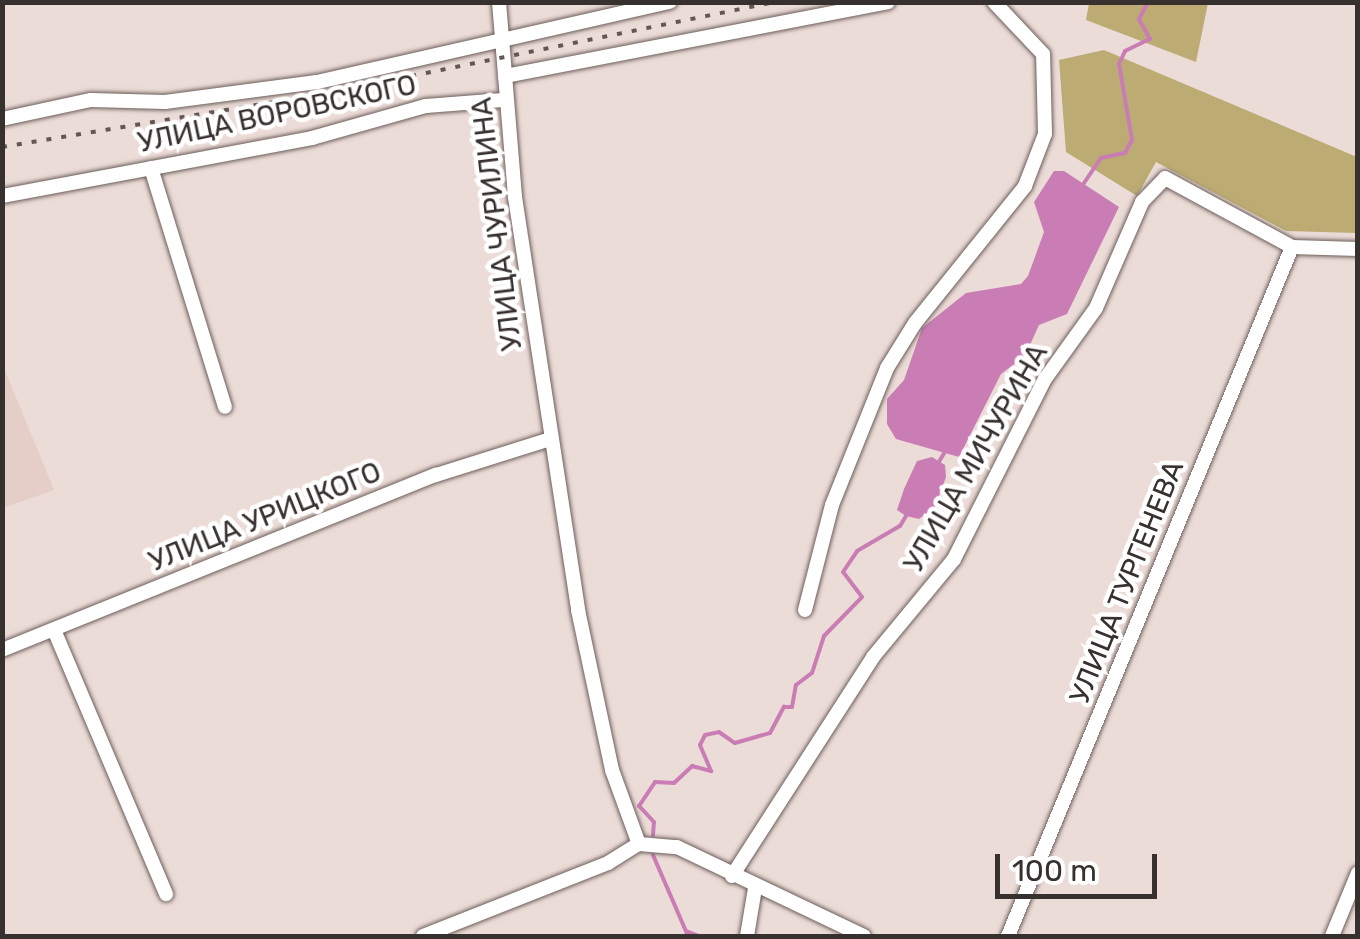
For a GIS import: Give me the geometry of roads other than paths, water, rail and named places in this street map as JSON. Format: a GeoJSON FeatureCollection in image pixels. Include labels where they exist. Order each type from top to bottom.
{"type":"FeatureCollection","features":[{"type":"Feature","properties":{"kind":"street","name":"УЛИЦА ЧУРИЛИНА"},"geometry":{"type":"LineString","coordinates":[[499,2],[505,36],[504,100],[550,439],[612,770],[639,844]]}},
{"type":"Feature","properties":{"kind":"street","name":"УЛИЦА ВОРОВСКОГО"},"geometry":{"type":"LineString","coordinates":[[2,119],[92,100],[164,102],[317,82],[457,55],[505,36],[551,34],[670,2]]}},
{"type":"Feature","properties":{"kind":"street"},"geometry":{"type":"LineString","coordinates":[[504,76],[888,2]]}},
{"type":"Feature","properties":{"kind":"street"},"geometry":{"type":"LineString","coordinates":[[806,610],[832,504],[887,368],[915,323],[1025,186],[1045,134],[1043,54],[994,2]]}},
{"type":"Feature","properties":{"kind":"street","name":"УЛИЦА ВОРОВСКОГО"},"geometry":{"type":"LineString","coordinates":[[2,196],[312,138],[426,106],[504,100]]}},
{"type":"Feature","properties":{"kind":"street"},"geometry":{"type":"LineString","coordinates":[[151,168],[225,407]]}},
{"type":"Feature","properties":{"kind":"street","name":"УЛИЦА МИЧУРИНА"},"geometry":{"type":"LineString","coordinates":[[732,876],[873,658],[954,558],[1045,378],[1096,308],[1142,202],[1165,178],[1292,248]]}},
{"type":"Feature","properties":{"kind":"street"},"geometry":{"type":"LineString","coordinates":[[1292,248],[1358,248]]}},
{"type":"Feature","properties":{"kind":"street","name":"УЛИЦА ТУРГЕНЕВА"},"geometry":{"type":"LineString","coordinates":[[1008,936],[1292,248]]}},
{"type":"Feature","properties":{"kind":"street","name":"УЛИЦА УРИЦКОГО"},"geometry":{"type":"LineString","coordinates":[[2,650],[436,474],[550,439]]}},
{"type":"Feature","properties":{"kind":"street"},"geometry":{"type":"LineString","coordinates":[[54,630],[166,894]]}},
{"type":"Feature","properties":{"kind":"street"},"geometry":{"type":"LineString","coordinates":[[423,936],[608,864],[639,844],[677,848],[864,936]]}},
{"type":"Feature","properties":{"kind":"street"},"geometry":{"type":"LineString","coordinates":[[1332,936],[1358,873]]}},
{"type":"Feature","properties":{"kind":"street"},"geometry":{"type":"LineString","coordinates":[[747,936],[755,888]]}},
{"type":"Feature","properties":{"kind":"waterway"},"geometry":{"type":"LineString","coordinates":[[1082,186],[1101,158],[1125,153],[1132,140],[1119,64],[1125,51],[1150,39],[1139,19],[1148,2]]}},
{"type":"Feature","properties":{"kind":"waterway"},"geometry":{"type":"LineString","coordinates":[[937,465],[948,447]]}},
{"type":"Feature","properties":{"kind":"waterway"},"geometry":{"type":"LineString","coordinates":[[653,835],[654,822],[639,806],[655,782],[674,783],[692,766],[711,771],[700,745],[705,735],[719,732],[735,743],[770,733],[784,707],[792,707],[796,685],[812,673],[824,636],[862,597],[843,572],[857,551],[900,526],[909,511]]}},
{"type":"Feature","properties":{"kind":"waterway"},"geometry":{"type":"LineString","coordinates":[[653,855],[688,936]]}},
{"type":"Feature","properties":{"kind":"waterway"},"geometry":{"type":"LineString","coordinates":[[686,931],[699,936]]}},
{"type":"Feature","properties":{"kind":"railway"},"geometry":{"type":"LineString","coordinates":[[2,147],[323,94],[776,2]]}}]}
